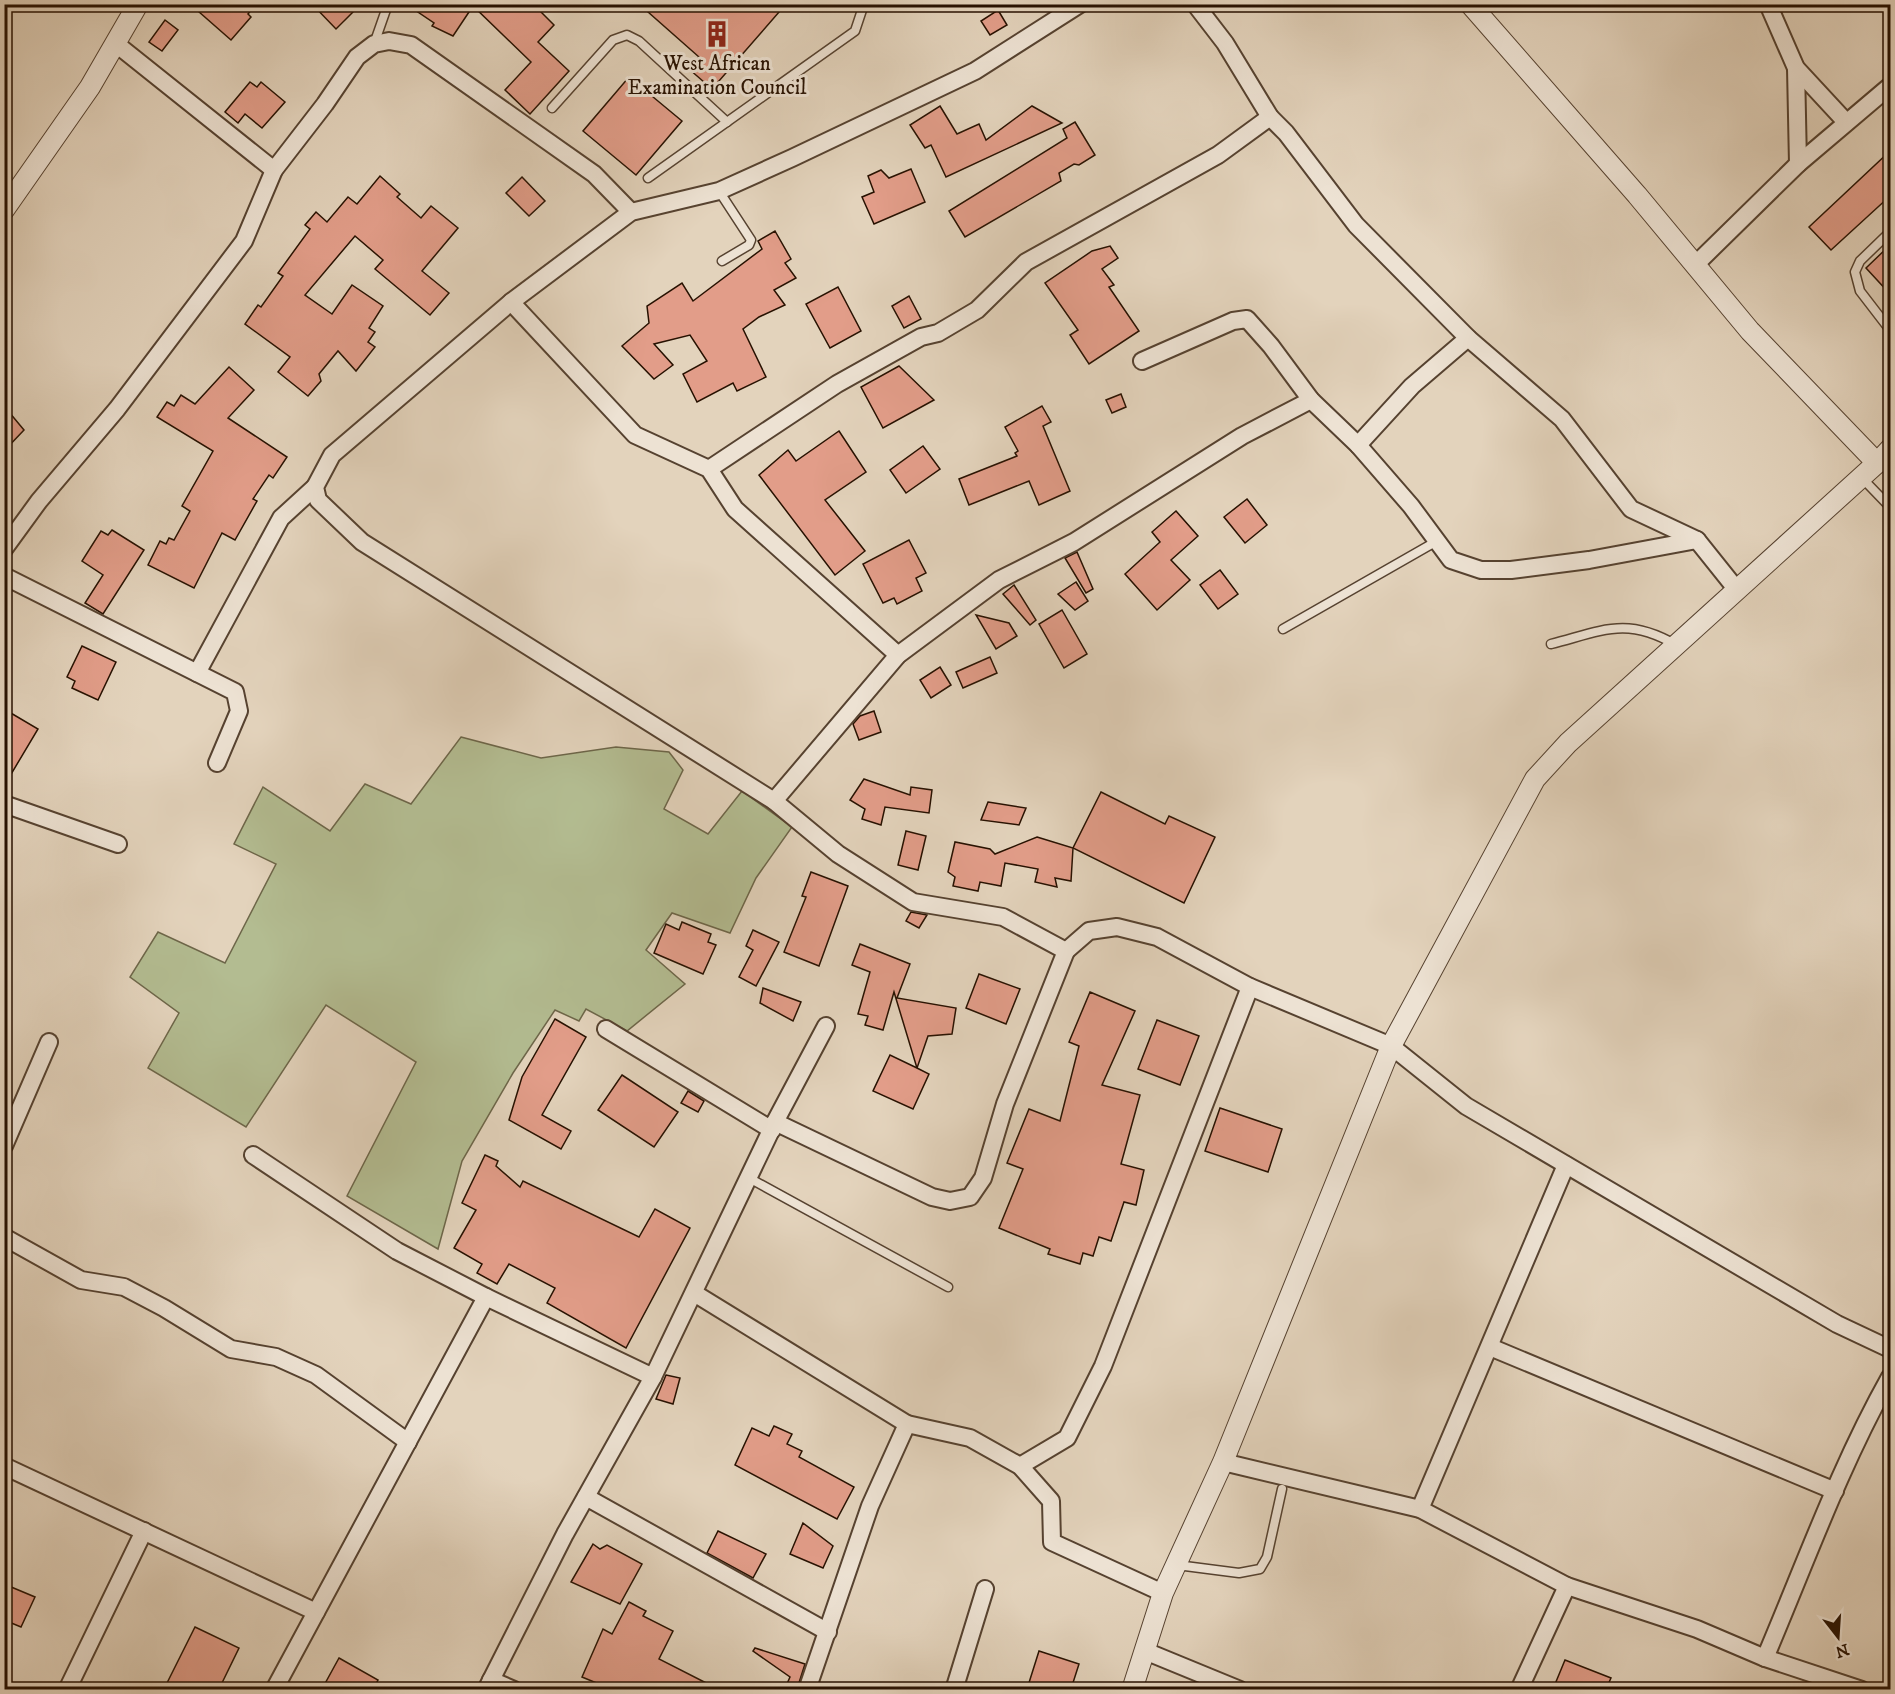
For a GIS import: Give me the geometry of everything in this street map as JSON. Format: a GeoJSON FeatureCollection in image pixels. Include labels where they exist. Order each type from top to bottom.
{"type":"FeatureCollection","features":[{"type":"Feature","properties":{"kind":"street"},"geometry":{"type":"LineString","coordinates":[[4,210],[90,87],[138,4]]}},
{"type":"Feature","properties":{"kind":"street"},"geometry":{"type":"LineString","coordinates":[[197,673],[281,518],[315,487],[332,455],[511,302],[631,212],[719,191],[975,71],[1080,4]]}},
{"type":"Feature","properties":{"kind":"street"},"geometry":{"type":"LineString","coordinates":[[1195,4],[1225,43],[1270,117],[1286,133],[1356,225],[1468,338],[1562,419],[1631,509],[1697,540],[1737,590]]}},
{"type":"Feature","properties":{"kind":"street"},"geometry":{"type":"LineString","coordinates":[[1132,1689],[1164,1593],[1223,1462],[1391,1046],[1535,779],[1568,743],[1884,456],[1750,331],[1470,4]]}},
{"type":"Feature","properties":{"kind":"street"},"geometry":{"type":"LineString","coordinates":[[1768,4],[1796,68],[1846,122]]}},
{"type":"Feature","properties":{"kind":"street"},"geometry":{"type":"LineString","coordinates":[[4,549],[39,501],[117,409],[244,241],[274,170],[325,104],[357,57],[374,44],[389,41],[411,45],[594,174],[631,212]]}},
{"type":"Feature","properties":{"kind":"street"},"geometry":{"type":"LineString","coordinates":[[115,43],[274,170]]}},
{"type":"Feature","properties":{"kind":"street"},"geometry":{"type":"LineString","coordinates":[[1796,68],[1798,164]]}},
{"type":"Feature","properties":{"kind":"street"},"geometry":{"type":"LineString","coordinates":[[1695,265],[1798,164],[1890,86]]}},
{"type":"Feature","properties":{"kind":"street"},"geometry":{"type":"LineString","coordinates":[[709,469],[837,384],[921,337],[938,333],[977,310],[1026,262],[1218,155],[1270,117]]}},
{"type":"Feature","properties":{"kind":"street"},"geometry":{"type":"LineString","coordinates":[[511,302],[635,435],[709,469],[735,509],[898,655]]}},
{"type":"Feature","properties":{"kind":"street"},"geometry":{"type":"LineString","coordinates":[[1142,361],[1233,321],[1247,319],[1271,345],[1311,400],[1358,445],[1451,560],[1481,570],[1511,570],[1600,558],[1697,540]]}},
{"type":"Feature","properties":{"kind":"street"},"geometry":{"type":"LineString","coordinates":[[1358,445],[1413,386],[1468,338]]}},
{"type":"Feature","properties":{"kind":"street"},"geometry":{"type":"LineString","coordinates":[[774,801],[898,655],[999,580],[1074,542],[1242,436],[1311,400]]}},
{"type":"Feature","properties":{"kind":"street"},"geometry":{"type":"LineString","coordinates":[[315,487],[318,500],[362,542],[774,801],[838,855],[913,902],[1003,917],[1066,951]]}},
{"type":"Feature","properties":{"kind":"street"},"geometry":{"type":"LineString","coordinates":[[4,576],[235,692],[239,711],[217,763]]}},
{"type":"Feature","properties":{"kind":"street"},"geometry":{"type":"LineString","coordinates":[[4,804],[118,844]]}},
{"type":"Feature","properties":{"kind":"street"},"geometry":{"type":"LineString","coordinates":[[606,1029],[774,1126],[932,1197],[950,1201],[970,1197],[983,1178],[1005,1104],[1066,951],[1089,931],[1117,927],[1157,937],[1251,987],[1391,1046],[1466,1106],[1837,1324],[1890,1349]]}},
{"type":"Feature","properties":{"kind":"street"},"geometry":{"type":"LineString","coordinates":[[1020,1466],[1067,1437],[1103,1366],[1251,987]]}},
{"type":"Feature","properties":{"kind":"street"},"geometry":{"type":"LineString","coordinates":[[514,1689],[488,1684],[586,1497],[653,1377],[774,1126],[826,1026]]}},
{"type":"Feature","properties":{"kind":"street"},"geometry":{"type":"LineString","coordinates":[[4,1146],[49,1042]]}},
{"type":"Feature","properties":{"kind":"street"},"geometry":{"type":"LineString","coordinates":[[253,1155],[398,1251],[486,1297],[653,1377]]}},
{"type":"Feature","properties":{"kind":"street"},"geometry":{"type":"LineString","coordinates":[[1420,1509],[1566,1165]]}},
{"type":"Feature","properties":{"kind":"street"},"geometry":{"type":"LineString","coordinates":[[4,1237],[81,1280],[124,1287],[164,1308],[231,1349],[276,1357],[316,1375],[408,1442]]}},
{"type":"Feature","properties":{"kind":"street"},"geometry":{"type":"LineString","coordinates":[[694,1293],[907,1424],[970,1438],[1020,1466],[1051,1501],[1052,1542],[1164,1593]]}},
{"type":"Feature","properties":{"kind":"street"},"geometry":{"type":"LineString","coordinates":[[274,1689],[486,1297]]}},
{"type":"Feature","properties":{"kind":"street"},"geometry":{"type":"LineString","coordinates":[[1490,1347],[1835,1491]]}},
{"type":"Feature","properties":{"kind":"street"},"geometry":{"type":"LineString","coordinates":[[1765,1658],[1835,1491],[1871,1411],[1890,1377]]}},
{"type":"Feature","properties":{"kind":"street"},"geometry":{"type":"LineString","coordinates":[[807,1689],[870,1506],[907,1424]]}},
{"type":"Feature","properties":{"kind":"street"},"geometry":{"type":"LineString","coordinates":[[1223,1462],[1420,1509],[1567,1586],[1697,1629],[1765,1658],[1862,1689]]}},
{"type":"Feature","properties":{"kind":"street"},"geometry":{"type":"LineString","coordinates":[[4,1466],[316,1612]]}},
{"type":"Feature","properties":{"kind":"street"},"geometry":{"type":"LineString","coordinates":[[586,1497],[828,1632]]}},
{"type":"Feature","properties":{"kind":"street"},"geometry":{"type":"LineString","coordinates":[[67,1689],[144,1531]]}},
{"type":"Feature","properties":{"kind":"street"},"geometry":{"type":"LineString","coordinates":[[1519,1689],[1567,1586]]}},
{"type":"Feature","properties":{"kind":"street"},"geometry":{"type":"LineString","coordinates":[[954,1689],[985,1589]]}},
{"type":"Feature","properties":{"kind":"street"},"geometry":{"type":"LineString","coordinates":[[1145,1651],[1240,1689]]}},
{"type":"Feature","properties":{"kind":"lane"},"geometry":{"type":"LineString","coordinates":[[374,44],[388,4]]}},
{"type":"Feature","properties":{"kind":"lane"},"geometry":{"type":"LineString","coordinates":[[648,178],[855,31],[862,10],[861,4]]}},
{"type":"Feature","properties":{"kind":"lane"},"geometry":{"type":"LineString","coordinates":[[552,108],[613,40],[627,35],[639,41],[727,122]]}},
{"type":"Feature","properties":{"kind":"lane"},"geometry":{"type":"LineString","coordinates":[[719,191],[751,240],[749,245],[722,261]]}},
{"type":"Feature","properties":{"kind":"lane"},"geometry":{"type":"LineString","coordinates":[[1890,232],[1860,261],[1855,272],[1860,291],[1890,330]]}},
{"type":"Feature","properties":{"kind":"lane"},"geometry":{"type":"LineString","coordinates":[[1862,478],[1890,507]]}},
{"type":"Feature","properties":{"kind":"lane"},"geometry":{"type":"LineString","coordinates":[[1283,629],[1437,541]]}},
{"type":"Feature","properties":{"kind":"lane"},"geometry":{"type":"LineString","coordinates":[[1551,644],[1622,627],[1653,632],[1676,645]]}},
{"type":"Feature","properties":{"kind":"lane"},"geometry":{"type":"LineString","coordinates":[[749,1178],[948,1287]]}},
{"type":"Feature","properties":{"kind":"lane"},"geometry":{"type":"LineString","coordinates":[[1176,1564],[1239,1573],[1260,1569],[1267,1557],[1282,1489]]}},
{"type":"Feature","properties":{"kind":"green space"},"geometry":{"type":"Polygon","coordinates":[[[461,737],[541,758],[616,747],[669,752],[683,770],[664,809],[708,834],[742,791],[792,827],[756,878],[730,933],[672,913],[646,950],[685,984],[627,1031],[586,1009],[579,1021],[555,1010],[513,1073],[462,1161],[438,1249],[347,1196],[416,1062],[326,1005],[246,1127],[148,1068],[179,1013],[130,977],[158,932],[225,963],[276,864],[234,844],[263,787],[330,831],[365,784],[411,804],[461,737]]]}},
{"type":"Feature","properties":{"kind":"building"},"geometry":{"type":"Polygon","coordinates":[[[190,4],[256,4],[248,14],[251,17],[231,40],[190,4]]]}},
{"type":"Feature","properties":{"kind":"building"},"geometry":{"type":"Polygon","coordinates":[[[312,4],[346,4],[353,12],[336,29],[312,4]]]}},
{"type":"Feature","properties":{"kind":"building"},"geometry":{"type":"Polygon","coordinates":[[[406,4],[533,4],[554,25],[538,42],[569,71],[530,114],[505,90],[531,62],[473,6],[453,36],[432,26],[434,23],[406,4]]]}},
{"type":"Feature","properties":{"kind":"building","name":"West African Examination Council"},"geometry":{"type":"Polygon","coordinates":[[[639,4],[786,4],[712,89],[689,69],[699,57],[639,4]]]}},
{"type":"Feature","properties":{"kind":"building"},"geometry":{"type":"Polygon","coordinates":[[[998,10],[1007,25],[990,35],[981,21],[998,10]]]}},
{"type":"Feature","properties":{"kind":"building"},"geometry":{"type":"Polygon","coordinates":[[[165,20],[178,30],[162,51],[149,42],[165,20]]]}},
{"type":"Feature","properties":{"kind":"building"},"geometry":{"type":"Polygon","coordinates":[[[629,77],[682,121],[636,175],[583,131],[629,77]]]}},
{"type":"Feature","properties":{"kind":"building"},"geometry":{"type":"Polygon","coordinates":[[[250,82],[257,87],[261,82],[285,102],[262,128],[245,114],[238,123],[225,112],[250,82]]]}},
{"type":"Feature","properties":{"kind":"building"},"geometry":{"type":"Polygon","coordinates":[[[940,106],[957,134],[979,124],[986,140],[1032,106],[1062,123],[946,177],[931,145],[925,148],[910,125],[940,106]]]}},
{"type":"Feature","properties":{"kind":"building"},"geometry":{"type":"Polygon","coordinates":[[[1075,122],[1095,155],[1059,173],[1061,181],[965,237],[949,211],[1067,138],[1063,129],[1075,122]]]}},
{"type":"Feature","properties":{"kind":"building"},"geometry":{"type":"Polygon","coordinates":[[[1890,151],[1890,196],[1831,250],[1809,227],[1890,151]]]}},
{"type":"Feature","properties":{"kind":"building"},"geometry":{"type":"Polygon","coordinates":[[[911,169],[925,202],[874,224],[862,197],[874,192],[868,176],[881,170],[889,178],[911,169]]]}},
{"type":"Feature","properties":{"kind":"building"},"geometry":{"type":"Polygon","coordinates":[[[380,176],[400,194],[397,197],[421,218],[431,206],[458,228],[422,271],[449,293],[430,315],[375,269],[383,260],[355,236],[305,295],[332,314],[352,285],[383,306],[369,328],[375,332],[368,342],[375,347],[356,371],[338,351],[319,374],[321,381],[308,396],[278,372],[290,357],[245,324],[258,305],[261,307],[283,276],[278,273],[310,229],[305,225],[316,212],[327,222],[348,197],[357,204],[380,176]]]}},
{"type":"Feature","properties":{"kind":"building"},"geometry":{"type":"Polygon","coordinates":[[[522,177],[545,201],[529,216],[506,193],[522,177]]]}},
{"type":"Feature","properties":{"kind":"building"},"geometry":{"type":"Polygon","coordinates":[[[775,231],[791,259],[785,263],[796,278],[774,290],[785,305],[759,317],[743,329],[766,377],[737,391],[733,383],[697,402],[683,374],[707,361],[690,335],[654,344],[673,365],[654,379],[622,346],[649,323],[647,306],[682,283],[693,301],[762,249],[758,241],[775,231]]]}},
{"type":"Feature","properties":{"kind":"building"},"geometry":{"type":"Polygon","coordinates":[[[1890,245],[1890,294],[1866,268],[1890,245]]]}},
{"type":"Feature","properties":{"kind":"building"},"geometry":{"type":"Polygon","coordinates":[[[1110,246],[1118,258],[1102,269],[1114,285],[1109,287],[1139,331],[1089,364],[1070,335],[1078,330],[1045,283],[1092,251],[1110,246]]]}},
{"type":"Feature","properties":{"kind":"building"},"geometry":{"type":"Polygon","coordinates":[[[838,287],[861,331],[830,348],[806,304],[838,287]]]}},
{"type":"Feature","properties":{"kind":"building"},"geometry":{"type":"Polygon","coordinates":[[[909,296],[921,319],[904,328],[892,306],[909,296]]]}},
{"type":"Feature","properties":{"kind":"building"},"geometry":{"type":"Polygon","coordinates":[[[899,366],[934,400],[883,428],[861,387],[899,366]]]}},
{"type":"Feature","properties":{"kind":"building"},"geometry":{"type":"Polygon","coordinates":[[[229,367],[254,390],[228,418],[287,457],[273,478],[269,475],[253,499],[257,501],[235,540],[222,533],[194,588],[148,565],[160,541],[166,544],[169,538],[174,540],[190,511],[182,506],[213,451],[157,417],[167,402],[174,406],[181,395],[195,404],[229,367]]]}},
{"type":"Feature","properties":{"kind":"building"},"geometry":{"type":"Polygon","coordinates":[[[1121,394],[1126,407],[1112,413],[1106,400],[1121,394]]]}},
{"type":"Feature","properties":{"kind":"building"},"geometry":{"type":"Polygon","coordinates":[[[4,406],[24,430],[4,451],[4,406]]]}},
{"type":"Feature","properties":{"kind":"building"},"geometry":{"type":"Polygon","coordinates":[[[1042,406],[1051,422],[1043,426],[1070,491],[1039,505],[1029,481],[969,505],[959,479],[1017,456],[1015,453],[1018,451],[1005,427],[1042,406]]]}},
{"type":"Feature","properties":{"kind":"building"},"geometry":{"type":"Polygon","coordinates":[[[839,431],[866,472],[825,500],[865,551],[835,575],[759,475],[788,450],[796,461],[839,431]]]}},
{"type":"Feature","properties":{"kind":"building"},"geometry":{"type":"Polygon","coordinates":[[[923,446],[940,469],[906,493],[890,470],[923,446]]]}},
{"type":"Feature","properties":{"kind":"building"},"geometry":{"type":"Polygon","coordinates":[[[1247,499],[1267,525],[1245,543],[1224,517],[1247,499]]]}},
{"type":"Feature","properties":{"kind":"building"},"geometry":{"type":"Polygon","coordinates":[[[1176,511],[1198,536],[1171,560],[1190,580],[1157,610],[1125,574],[1160,542],[1152,532],[1176,511]]]}},
{"type":"Feature","properties":{"kind":"building"},"geometry":{"type":"Polygon","coordinates":[[[112,530],[144,550],[103,614],[85,603],[103,575],[82,561],[101,531],[108,535],[112,530]]]}},
{"type":"Feature","properties":{"kind":"building"},"geometry":{"type":"Polygon","coordinates":[[[909,540],[926,573],[916,578],[922,591],[897,604],[894,598],[883,603],[863,564],[909,540]]]}},
{"type":"Feature","properties":{"kind":"building"},"geometry":{"type":"Polygon","coordinates":[[[1077,552],[1093,589],[1086,593],[1065,558],[1077,552]]]}},
{"type":"Feature","properties":{"kind":"building"},"geometry":{"type":"Polygon","coordinates":[[[1220,570],[1238,594],[1218,609],[1200,585],[1220,570]]]}},
{"type":"Feature","properties":{"kind":"building"},"geometry":{"type":"Polygon","coordinates":[[[1076,582],[1088,601],[1075,610],[1058,594],[1076,582]]]}},
{"type":"Feature","properties":{"kind":"building"},"geometry":{"type":"Polygon","coordinates":[[[1014,585],[1036,620],[1030,625],[1003,594],[1014,585]]]}},
{"type":"Feature","properties":{"kind":"building"},"geometry":{"type":"Polygon","coordinates":[[[1062,610],[1087,654],[1064,668],[1039,624],[1062,610]]]}},
{"type":"Feature","properties":{"kind":"building"},"geometry":{"type":"Polygon","coordinates":[[[976,615],[1009,623],[1017,636],[996,649],[976,615]]]}},
{"type":"Feature","properties":{"kind":"building"},"geometry":{"type":"Polygon","coordinates":[[[82,646],[116,662],[98,700],[72,688],[75,681],[67,677],[82,646]]]}},
{"type":"Feature","properties":{"kind":"building"},"geometry":{"type":"Polygon","coordinates":[[[990,657],[997,673],[963,688],[956,672],[990,657]]]}},
{"type":"Feature","properties":{"kind":"building"},"geometry":{"type":"Polygon","coordinates":[[[940,667],[951,685],[931,698],[920,680],[940,667]]]}},
{"type":"Feature","properties":{"kind":"building"},"geometry":{"type":"Polygon","coordinates":[[[4,709],[38,729],[4,786],[4,709]]]}},
{"type":"Feature","properties":{"kind":"building"},"geometry":{"type":"Polygon","coordinates":[[[874,711],[881,732],[859,740],[853,724],[860,716],[874,711]]]}},
{"type":"Feature","properties":{"kind":"building"},"geometry":{"type":"Polygon","coordinates":[[[864,779],[910,795],[911,787],[932,790],[929,813],[885,807],[881,825],[862,819],[865,809],[850,800],[864,779]]]}},
{"type":"Feature","properties":{"kind":"building"},"geometry":{"type":"Polygon","coordinates":[[[1101,792],[1165,824],[1169,816],[1215,837],[1184,903],[1073,848],[1101,792]]]}},
{"type":"Feature","properties":{"kind":"building"},"geometry":{"type":"Polygon","coordinates":[[[988,802],[1026,808],[1019,825],[981,820],[988,802]]]}},
{"type":"Feature","properties":{"kind":"building"},"geometry":{"type":"Polygon","coordinates":[[[906,831],[926,836],[918,870],[898,865],[906,831]]]}},
{"type":"Feature","properties":{"kind":"building"},"geometry":{"type":"Polygon","coordinates":[[[1037,837],[1073,848],[1071,881],[1055,878],[1057,887],[1035,882],[1038,869],[1005,863],[1001,886],[980,882],[978,891],[953,886],[955,877],[948,872],[955,842],[990,849],[995,854],[1037,837]]]}},
{"type":"Feature","properties":{"kind":"building"},"geometry":{"type":"Polygon","coordinates":[[[811,872],[848,886],[819,966],[784,952],[806,897],[802,896],[811,872]]]}},
{"type":"Feature","properties":{"kind":"building"},"geometry":{"type":"Polygon","coordinates":[[[911,912],[927,915],[919,928],[906,921],[911,912]]]}},
{"type":"Feature","properties":{"kind":"building"},"geometry":{"type":"Polygon","coordinates":[[[682,922],[711,934],[708,942],[716,945],[703,974],[654,953],[666,924],[679,930],[682,922]]]}},
{"type":"Feature","properties":{"kind":"building"},"geometry":{"type":"Polygon","coordinates":[[[753,930],[779,942],[756,986],[739,977],[753,950],[746,946],[753,930]]]}},
{"type":"Feature","properties":{"kind":"building"},"geometry":{"type":"Polygon","coordinates":[[[860,944],[910,964],[897,998],[956,1008],[952,1034],[928,1036],[917,1068],[894,992],[883,1030],[865,1025],[868,1016],[858,1014],[870,972],[852,965],[860,944]]]}},
{"type":"Feature","properties":{"kind":"building"},"geometry":{"type":"Polygon","coordinates":[[[979,974],[1020,989],[1006,1024],[966,1008],[979,974]]]}},
{"type":"Feature","properties":{"kind":"building"},"geometry":{"type":"Polygon","coordinates":[[[763,988],[801,1002],[793,1021],[760,1003],[763,988]]]}},
{"type":"Feature","properties":{"kind":"building"},"geometry":{"type":"Polygon","coordinates":[[[1090,992],[1135,1011],[1102,1085],[1140,1095],[1121,1164],[1144,1170],[1136,1205],[1124,1202],[1111,1241],[1099,1237],[1093,1256],[1083,1253],[1080,1264],[1048,1254],[1050,1249],[999,1228],[1023,1169],[1007,1163],[1029,1109],[1060,1121],[1079,1046],[1069,1042],[1090,992]]]}},
{"type":"Feature","properties":{"kind":"building"},"geometry":{"type":"Polygon","coordinates":[[[555,1019],[586,1037],[542,1115],[571,1131],[561,1149],[509,1120],[522,1077],[555,1019]]]}},
{"type":"Feature","properties":{"kind":"building"},"geometry":{"type":"Polygon","coordinates":[[[1157,1020],[1199,1036],[1180,1085],[1138,1069],[1157,1020]]]}},
{"type":"Feature","properties":{"kind":"building"},"geometry":{"type":"Polygon","coordinates":[[[890,1055],[929,1074],[913,1109],[873,1091],[890,1055]]]}},
{"type":"Feature","properties":{"kind":"building"},"geometry":{"type":"Polygon","coordinates":[[[622,1075],[678,1112],[654,1147],[598,1110],[622,1075]]]}},
{"type":"Feature","properties":{"kind":"building"},"geometry":{"type":"Polygon","coordinates":[[[688,1091],[704,1101],[698,1112],[681,1103],[688,1091]]]}},
{"type":"Feature","properties":{"kind":"building"},"geometry":{"type":"Polygon","coordinates":[[[1220,1108],[1282,1129],[1268,1172],[1205,1151],[1220,1108]]]}},
{"type":"Feature","properties":{"kind":"building"},"geometry":{"type":"Polygon","coordinates":[[[485,1155],[498,1161],[496,1166],[520,1187],[523,1181],[639,1237],[655,1209],[690,1228],[626,1348],[547,1303],[555,1288],[509,1264],[497,1284],[477,1273],[482,1264],[454,1248],[476,1210],[462,1203],[485,1155]]]}},
{"type":"Feature","properties":{"kind":"building"},"geometry":{"type":"Polygon","coordinates":[[[666,1375],[680,1378],[673,1404],[656,1399],[666,1375]]]}},
{"type":"Feature","properties":{"kind":"building"},"geometry":{"type":"Polygon","coordinates":[[[774,1426],[792,1434],[787,1444],[802,1451],[799,1457],[854,1487],[837,1519],[735,1465],[752,1428],[769,1436],[774,1426]]]}},
{"type":"Feature","properties":{"kind":"building"},"geometry":{"type":"Polygon","coordinates":[[[803,1523],[833,1546],[823,1568],[790,1554],[803,1523]]]}},
{"type":"Feature","properties":{"kind":"building"},"geometry":{"type":"Polygon","coordinates":[[[718,1531],[766,1554],[753,1578],[707,1553],[718,1531]]]}},
{"type":"Feature","properties":{"kind":"building"},"geometry":{"type":"Polygon","coordinates":[[[593,1544],[600,1549],[607,1545],[642,1564],[620,1604],[571,1582],[593,1544]]]}},
{"type":"Feature","properties":{"kind":"building"},"geometry":{"type":"Polygon","coordinates":[[[4,1584],[35,1597],[21,1627],[4,1620],[4,1584]]]}},
{"type":"Feature","properties":{"kind":"building"},"geometry":{"type":"Polygon","coordinates":[[[629,1602],[646,1611],[643,1616],[673,1631],[659,1659],[718,1689],[629,1689],[617,1684],[611,1689],[582,1677],[603,1629],[612,1634],[629,1602]]]}},
{"type":"Feature","properties":{"kind":"building"},"geometry":{"type":"Polygon","coordinates":[[[195,1627],[239,1648],[219,1689],[164,1689],[195,1627]]]}},
{"type":"Feature","properties":{"kind":"building"},"geometry":{"type":"Polygon","coordinates":[[[755,1648],[805,1664],[797,1689],[786,1686],[790,1677],[753,1651],[755,1648]]]}},
{"type":"Feature","properties":{"kind":"building"},"geometry":{"type":"Polygon","coordinates":[[[1039,1651],[1079,1664],[1071,1689],[1027,1689],[1039,1651]]]}},
{"type":"Feature","properties":{"kind":"building"},"geometry":{"type":"Polygon","coordinates":[[[339,1658],[378,1680],[373,1689],[322,1689],[339,1658]]]}},
{"type":"Feature","properties":{"kind":"building"},"geometry":{"type":"Polygon","coordinates":[[[1565,1660],[1611,1678],[1606,1689],[1553,1689],[1565,1660]]]}},
{"type":"Feature","properties":{"kind":"place","name":"West African Examination Council"},"geometry":{"type":"Point","coordinates":[717,34]}}]}
